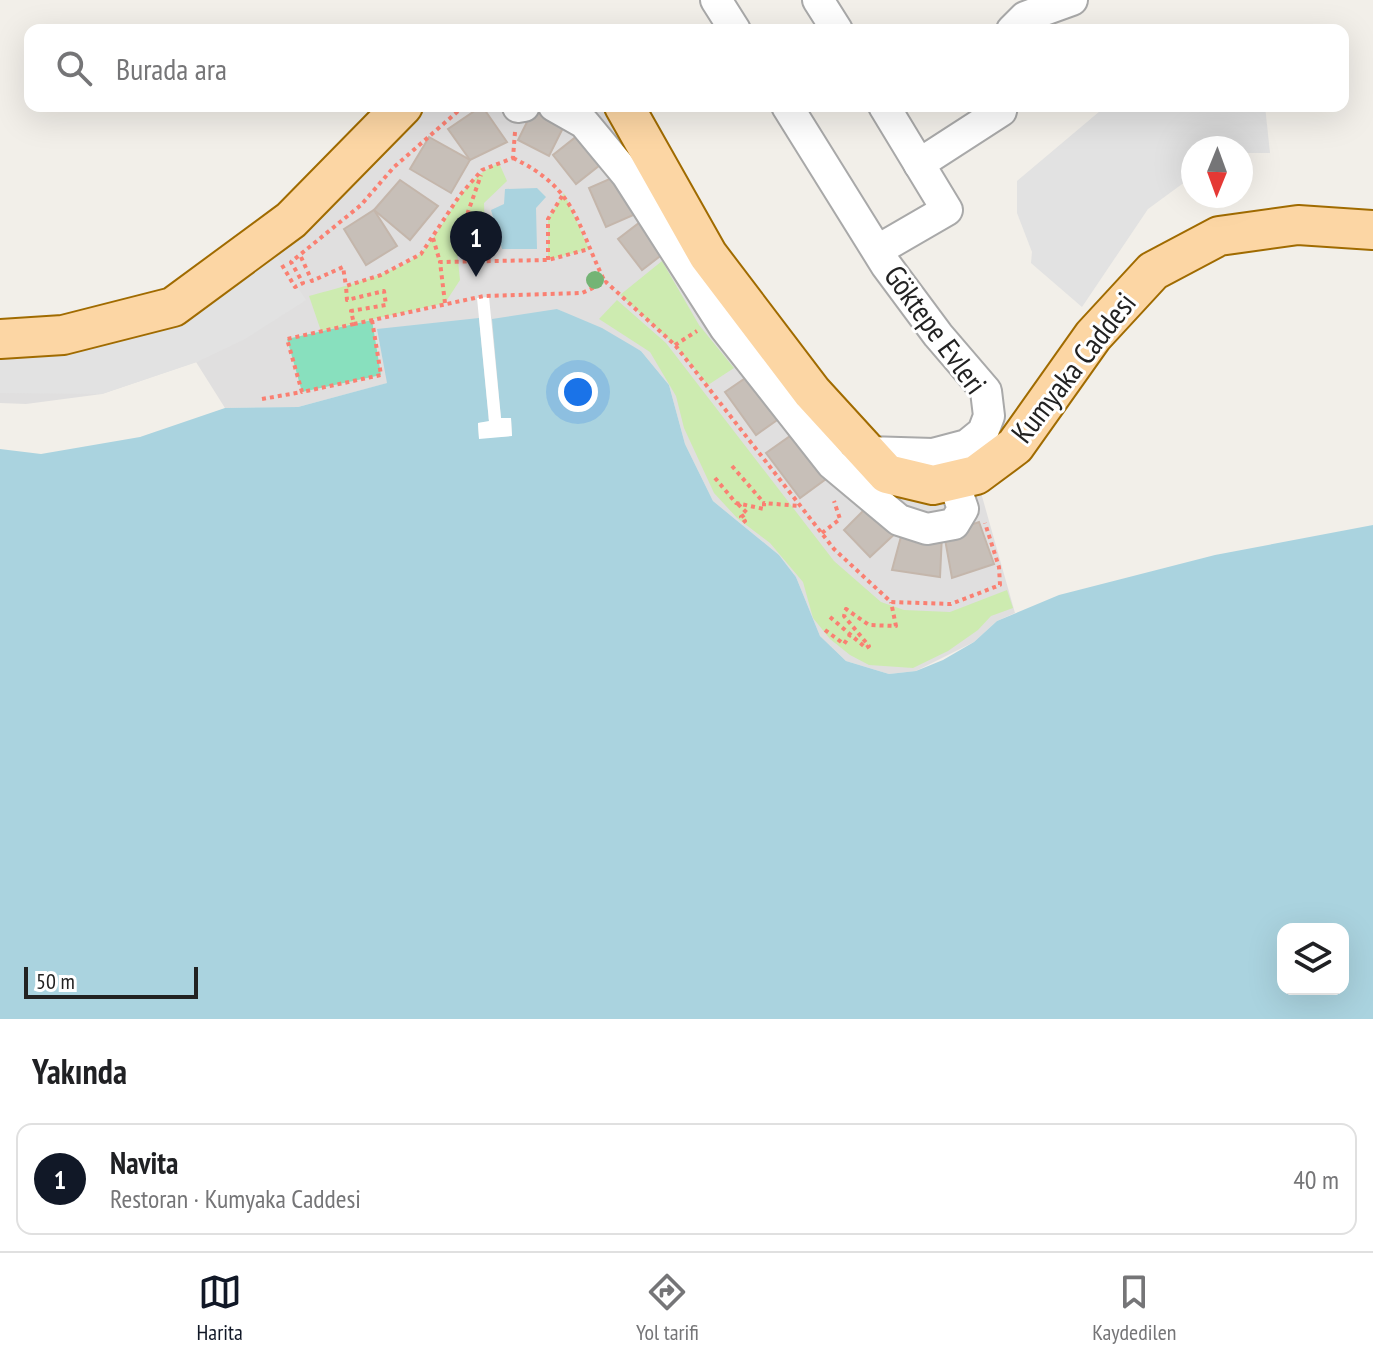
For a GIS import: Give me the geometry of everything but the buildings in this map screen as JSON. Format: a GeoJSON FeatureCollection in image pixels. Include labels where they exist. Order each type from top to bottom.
{"type":"FeatureCollection","features":[{"type":"Feature","properties":{"kind":"main road"},"geometry":{"type":"LineString","coordinates":[[0,339],[63,335],[173,307],[291,220],[397,112]]}},
{"type":"Feature","properties":{"kind":"main road","name":"Kumyaka Caddesi"},"geometry":{"type":"LineString","coordinates":[[627,112],[708,255],[812,392],[887,474],[933,485],[976,475],[1015,446],[1093,336],[1153,271],[1219,236],[1298,225],[1373,230]]}},
{"type":"Feature","properties":{"kind":"street"},"geometry":{"type":"LineString","coordinates":[[716,0],[731,24]]}},
{"type":"Feature","properties":{"kind":"street"},"geometry":{"type":"LineString","coordinates":[[818,0],[833,24]]}},
{"type":"Feature","properties":{"kind":"street"},"geometry":{"type":"LineString","coordinates":[[1018,24],[1025,17],[1072,0]]}},
{"type":"Feature","properties":{"kind":"street"},"geometry":{"type":"LineString","coordinates":[[565,112],[584,123],[627,175],[725,328],[832,464],[899,520],[927,529],[954,524],[963,509],[953,480]]}},
{"type":"Feature","properties":{"kind":"street","name":"Göktepe Evleri"},"geometry":{"type":"LineString","coordinates":[[791,112],[878,250],[938,335],[986,391],[989,416],[983,432],[967,445],[933,454],[867,452]]}},
{"type":"Feature","properties":{"kind":"street","name":"Göktepe Evleri"},"geometry":{"type":"LineString","coordinates":[[878,250],[947,210],[888,112]]}},
{"type":"Feature","properties":{"kind":"street"},"geometry":{"type":"LineString","coordinates":[[919,164],[959,142],[1000,112]]}},
{"type":"Feature","properties":{"kind":"path"},"geometry":{"type":"LineString","coordinates":[[281,263],[295,287],[303,283],[291,262],[301,257],[361,205],[394,167],[457,112]]}},
{"type":"Feature","properties":{"kind":"path"},"geometry":{"type":"LineString","coordinates":[[513,158],[518,112]]}},
{"type":"Feature","properties":{"kind":"path"},"geometry":{"type":"LineString","coordinates":[[346,286],[381,275],[421,254],[460,195],[482,170],[513,158],[542,172],[564,193],[606,282],[675,345],[822,533],[891,602],[896,626],[869,625],[846,609],[844,616],[869,646],[866,648],[830,617]]}},
{"type":"Feature","properties":{"kind":"path"},"geometry":{"type":"LineString","coordinates":[[470,262],[468,212],[482,170]]}},
{"type":"Feature","properties":{"kind":"path"},"geometry":{"type":"LineString","coordinates":[[548,260],[548,219],[564,193]]}},
{"type":"Feature","properties":{"kind":"path"},"geometry":{"type":"LineString","coordinates":[[433,238],[440,262],[445,303]]}},
{"type":"Feature","properties":{"kind":"path"},"geometry":{"type":"LineString","coordinates":[[440,262],[548,260],[589,249]]}},
{"type":"Feature","properties":{"kind":"path"},"geometry":{"type":"LineString","coordinates":[[301,257],[312,281],[343,267],[347,300],[384,291],[386,305],[351,311],[354,324]]}},
{"type":"Feature","properties":{"kind":"path"},"geometry":{"type":"LineString","coordinates":[[302,392],[287,339],[484,296],[582,293],[606,282]]}},
{"type":"Feature","properties":{"kind":"path"},"geometry":{"type":"LineString","coordinates":[[262,399],[381,375],[372,320]]}},
{"type":"Feature","properties":{"kind":"path"},"geometry":{"type":"LineString","coordinates":[[732,466],[764,503],[764,509],[736,503]]}},
{"type":"Feature","properties":{"kind":"path"},"geometry":{"type":"LineString","coordinates":[[715,478],[747,513],[741,517],[745,521],[740,525]]}},
{"type":"Feature","properties":{"kind":"path"},"geometry":{"type":"LineString","coordinates":[[764,503],[800,506]]}},
{"type":"Feature","properties":{"kind":"path"},"geometry":{"type":"LineString","coordinates":[[891,602],[951,604],[1000,585],[999,567],[982,512]]}},
{"type":"Feature","properties":{"kind":"path"},"geometry":{"type":"LineString","coordinates":[[822,533],[840,519]]}},
{"type":"Feature","properties":{"kind":"path"},"geometry":{"type":"LineString","coordinates":[[825,630],[844,644],[850,635]]}},
{"type":"Feature","properties":{"kind":"shaded area"},"geometry":{"type":"Polygon","coordinates":[[[396,112],[628,112],[887,474],[976,475],[1015,613],[997,621],[974,642],[916,671],[889,674],[846,661],[820,636],[796,577],[779,555],[713,501],[685,444],[669,385],[641,351],[557,309],[512,436],[378,329],[388,383],[298,407],[225,408],[196,362],[102,394],[26,404],[0,403],[0,339],[173,307],[396,112]]]}},
{"type":"Feature","properties":{"kind":"shaded area"},"geometry":{"type":"Polygon","coordinates":[[[1099,112],[1266,112],[1270,153],[1253,153],[1253,136],[1181,136],[1181,185],[1148,209],[1082,307],[1031,263],[1032,252],[1017,213],[1017,181],[1099,112]]]}},
{"type":"Feature","properties":{"kind":"shaded area"},"geometry":{"type":"Polygon","coordinates":[[[265,239],[306,300],[245,339],[197,362],[102,394],[0,393],[0,339],[173,307],[265,239]]]}},
{"type":"Feature","properties":{"kind":"green space"},"geometry":{"type":"Polygon","coordinates":[[[499,163],[507,181],[484,203],[485,235],[456,242],[460,280],[445,303],[321,331],[309,296],[370,278],[414,259],[474,179],[499,163]]]}},
{"type":"Feature","properties":{"kind":"green space"},"geometry":{"type":"Polygon","coordinates":[[[564,193],[589,249],[548,260],[548,219],[564,193]]]}},
{"type":"Feature","properties":{"kind":"green space"},"geometry":{"type":"Polygon","coordinates":[[[662,261],[699,325],[734,368],[708,385],[675,345],[620,295],[662,261]]]}},
{"type":"Feature","properties":{"kind":"green space"},"geometry":{"type":"Polygon","coordinates":[[[617,300],[666,343],[834,561],[881,602],[904,610],[950,612],[1007,590],[1013,608],[991,616],[978,630],[948,651],[913,668],[869,665],[850,655],[830,639],[813,618],[803,582],[770,543],[737,518],[714,493],[684,428],[676,396],[650,352],[599,319],[617,300]]]}},
{"type":"Feature","properties":{"kind":"green space"},"geometry":{"type":"Polygon","coordinates":[[[372,320],[381,375],[302,392],[287,339],[372,320]]]}},
{"type":"Feature","properties":{"kind":"water"},"geometry":{"type":"Polygon","coordinates":[[[537,188],[546,197],[536,208],[537,249],[502,249],[491,210],[504,204],[505,189],[537,188]]]}},
{"type":"Feature","properties":{"kind":"water"},"geometry":{"type":"Polygon","coordinates":[[[557,309],[602,328],[641,351],[669,385],[685,444],[713,501],[779,555],[796,577],[820,636],[846,661],[889,674],[916,671],[943,660],[974,642],[997,621],[1059,595],[1215,555],[1373,525],[1373,1019],[0,1019],[0,449],[41,454],[140,437],[225,408],[298,407],[387,383],[377,329],[479,318],[489,422],[478,423],[479,438],[512,436],[511,418],[501,419],[492,319],[557,309]]]}},
{"type":"Feature","properties":{"kind":"pier"},"geometry":{"type":"Polygon","coordinates":[[[489,297],[501,418],[511,418],[512,436],[479,439],[478,423],[489,421],[477,298],[489,297]]]}},
{"type":"Feature","properties":{"kind":"place","name":"Navita"},"geometry":{"type":"Point","coordinates":[476,277]}}]}
